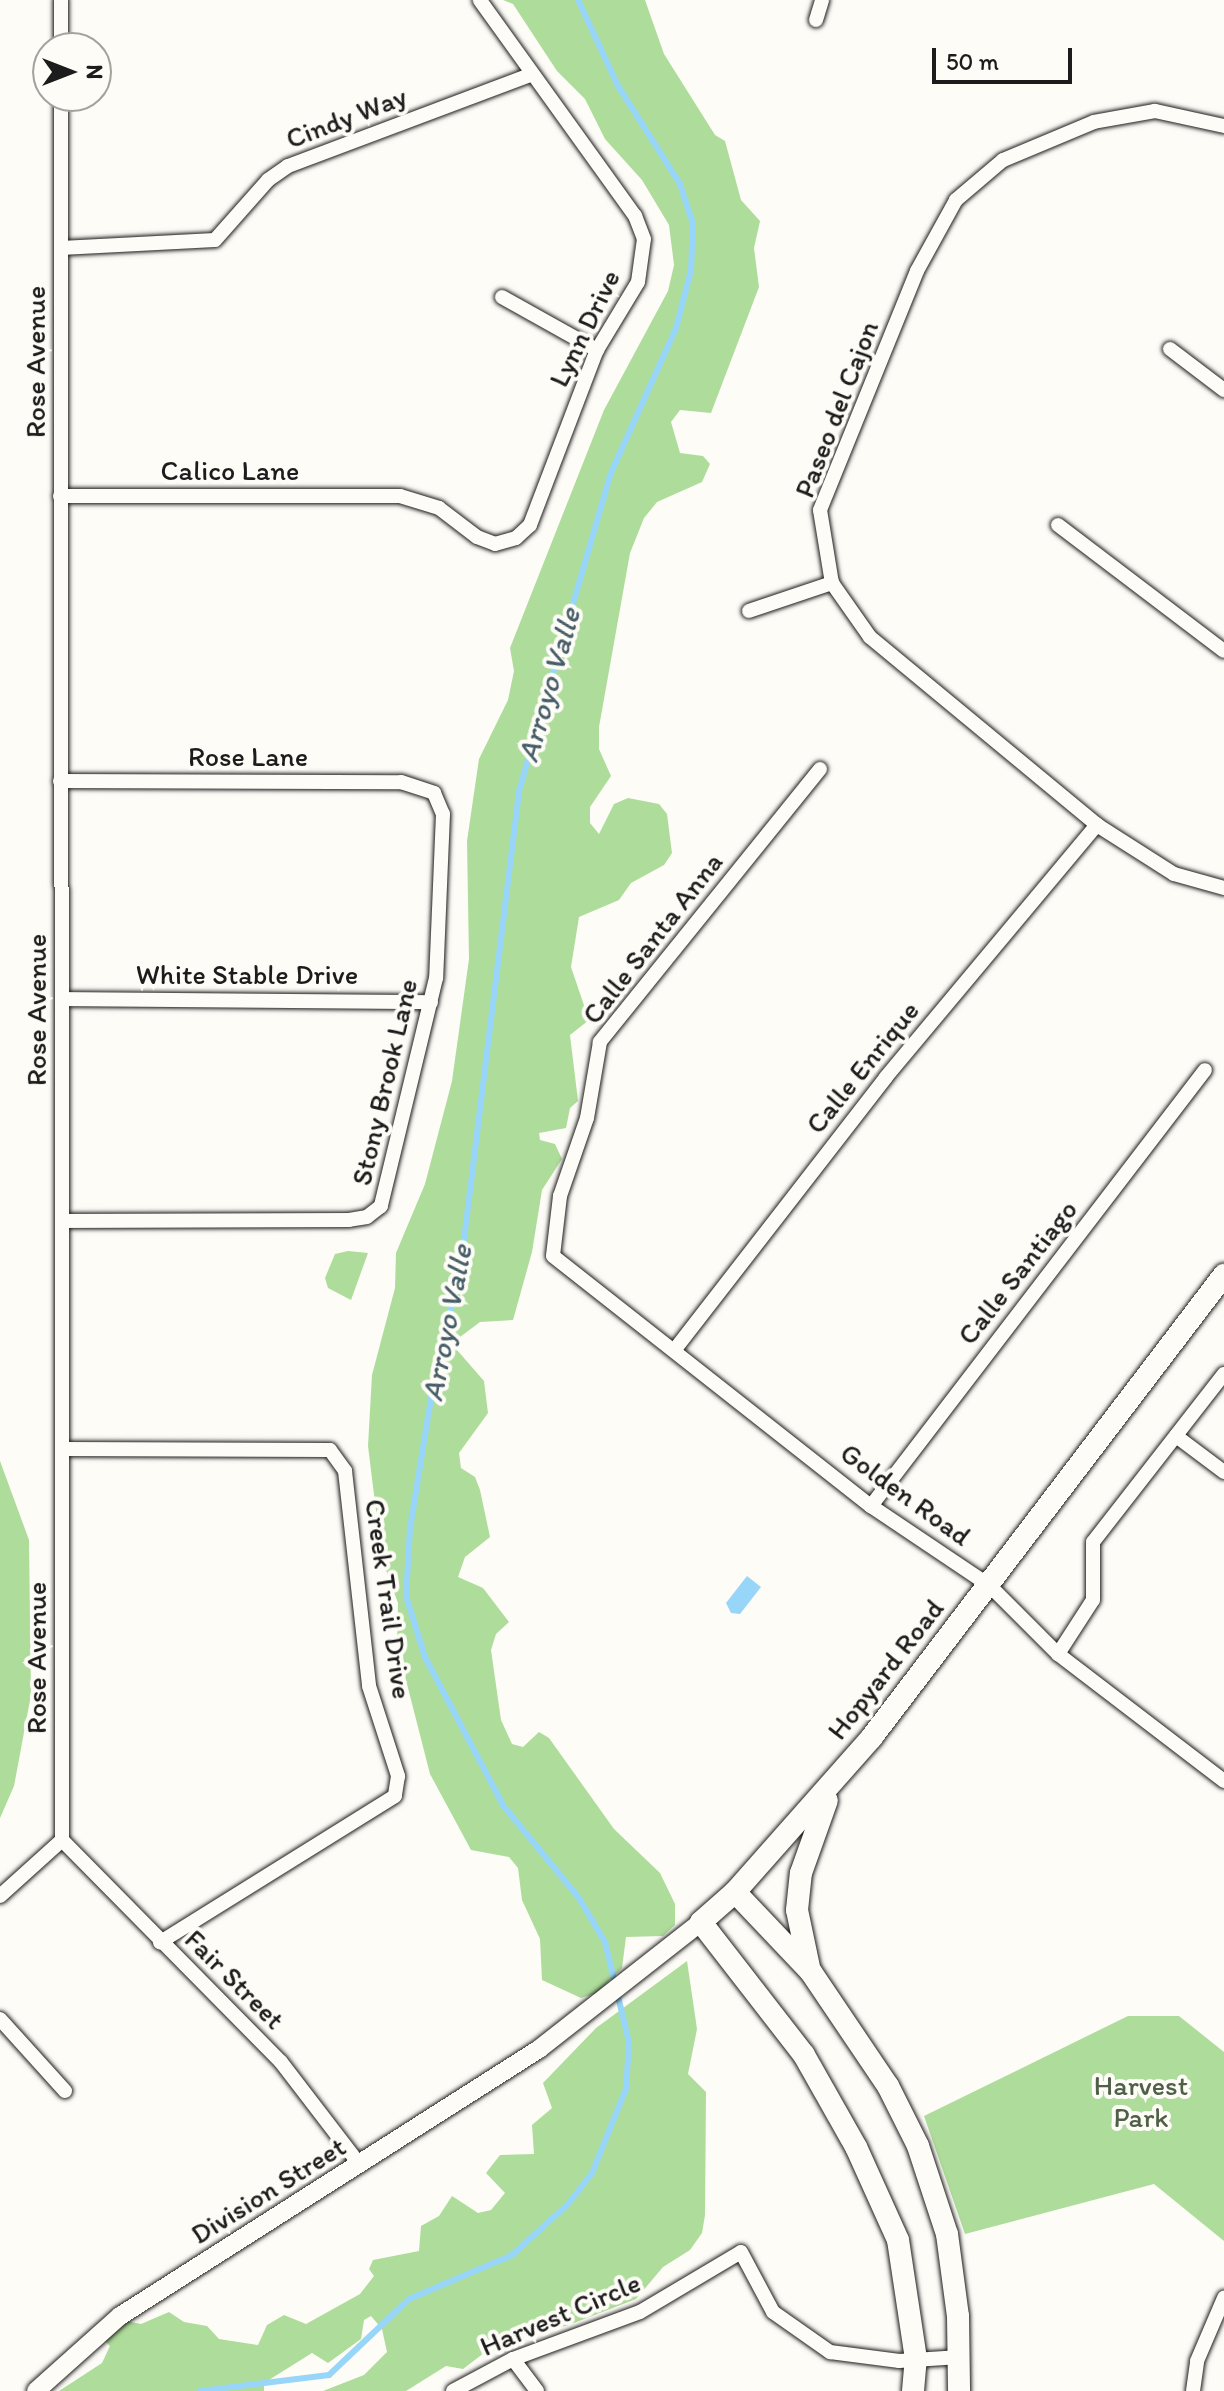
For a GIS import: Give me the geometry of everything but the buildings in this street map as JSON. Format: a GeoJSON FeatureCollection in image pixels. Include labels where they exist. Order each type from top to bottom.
{"type":"FeatureCollection","features":[{"type":"Feature","properties":{"kind":"main road","name":"Hopyard Road"},"geometry":{"type":"LineString","coordinates":[[701,1922],[735,1892],[836,1778],[990,1586],[1224,1275]]}},
{"type":"Feature","properties":{"kind":"main road"},"geometry":{"type":"LineString","coordinates":[[811,1972],[797,1910],[801,1873],[836,1778]]}},
{"type":"Feature","properties":{"kind":"main road"},"geometry":{"type":"LineString","coordinates":[[735,1892],[811,1972],[888,2086],[918,2146],[947,2234],[960,2357],[959,2391]]}},
{"type":"Feature","properties":{"kind":"main road"},"geometry":{"type":"LineString","coordinates":[[701,1922],[804,2055],[856,2147],[898,2240],[916,2359],[913,2391]]}},
{"type":"Feature","properties":{"kind":"street"},"geometry":{"type":"LineString","coordinates":[[61,0],[61,32]]}},
{"type":"Feature","properties":{"kind":"street","name":"Lynn Drive"},"geometry":{"type":"LineString","coordinates":[[400,496],[439,508],[477,537],[495,544],[516,538],[530,525],[597,350],[638,282],[644,239],[635,216],[530,75],[480,0]]}},
{"type":"Feature","properties":{"kind":"street"},"geometry":{"type":"LineString","coordinates":[[816,20],[822,0]]}},
{"type":"Feature","properties":{"kind":"street","name":"Cindy Way"},"geometry":{"type":"LineString","coordinates":[[61,248],[215,240],[268,180],[288,166],[530,75]]}},
{"type":"Feature","properties":{"kind":"street","name":"Paseo del Cajon"},"geometry":{"type":"LineString","coordinates":[[1224,126],[1155,111],[1094,122],[1003,160],[956,200],[917,271],[820,510],[832,583],[870,637],[1097,825],[1174,874],[1224,888]]}},
{"type":"Feature","properties":{"kind":"street","name":"Rose Avenue"},"geometry":{"type":"LineString","coordinates":[[61,112],[62,1840]]}},
{"type":"Feature","properties":{"kind":"street"},"geometry":{"type":"LineString","coordinates":[[502,297],[597,350]]}},
{"type":"Feature","properties":{"kind":"street"},"geometry":{"type":"LineString","coordinates":[[1170,349],[1224,390]]}},
{"type":"Feature","properties":{"kind":"street","name":"Calico Lane"},"geometry":{"type":"LineString","coordinates":[[60,496],[400,496]]}},
{"type":"Feature","properties":{"kind":"street"},"geometry":{"type":"LineString","coordinates":[[1058,525],[1224,651]]}},
{"type":"Feature","properties":{"kind":"street"},"geometry":{"type":"LineString","coordinates":[[749,611],[832,583]]}},
{"type":"Feature","properties":{"kind":"street","name":"Calle Santa Anna"},"geometry":{"type":"LineString","coordinates":[[553,1256],[560,1196],[587,1118],[600,1042],[820,769]]}},
{"type":"Feature","properties":{"kind":"street","name":"Rose Lane"},"geometry":{"type":"LineString","coordinates":[[60,781],[401,782],[434,793]]}},
{"type":"Feature","properties":{"kind":"street","name":"Stony Brook Lane"},"geometry":{"type":"LineString","coordinates":[[63,1221],[367,1217],[381,1206],[390,1186],[431,1002],[443,894],[443,814],[434,793]]}},
{"type":"Feature","properties":{"kind":"street","name":"Calle Enrique"},"geometry":{"type":"LineString","coordinates":[[676,1348],[886,1077],[1097,825]]}},
{"type":"Feature","properties":{"kind":"street","name":"White Stable Drive"},"geometry":{"type":"LineString","coordinates":[[63,999],[431,1002]]}},
{"type":"Feature","properties":{"kind":"street","name":"Calle Santiago"},"geometry":{"type":"LineString","coordinates":[[871,1506],[1205,1070]]}},
{"type":"Feature","properties":{"kind":"street","name":"Golden Road"},"geometry":{"type":"LineString","coordinates":[[553,1256],[676,1348],[871,1506],[990,1586],[1058,1654],[1224,1781]]}},
{"type":"Feature","properties":{"kind":"street"},"geometry":{"type":"LineString","coordinates":[[1058,1654],[1093,1600],[1093,1542],[1224,1374]]}},
{"type":"Feature","properties":{"kind":"street"},"geometry":{"type":"LineString","coordinates":[[1176,1436],[1224,1472]]}},
{"type":"Feature","properties":{"kind":"street","name":"Creek Trail Drive"},"geometry":{"type":"LineString","coordinates":[[62,1449],[330,1450],[345,1471],[369,1686],[398,1776],[395,1796],[160,1942]]}},
{"type":"Feature","properties":{"kind":"street"},"geometry":{"type":"LineString","coordinates":[[0,1896],[62,1840]]}},
{"type":"Feature","properties":{"kind":"street","name":"Fair Street"},"geometry":{"type":"LineString","coordinates":[[62,1840],[281,2062],[360,2165]]}},
{"type":"Feature","properties":{"kind":"street","name":"Hopyard Road"},"geometry":{"type":"LineString","coordinates":[[539,2049],[655,1953],[701,1922]]}},
{"type":"Feature","properties":{"kind":"street"},"geometry":{"type":"LineString","coordinates":[[0,2019],[65,2091]]}},
{"type":"Feature","properties":{"kind":"street","name":"Division Street"},"geometry":{"type":"LineString","coordinates":[[36,2391],[120,2316],[539,2049]]}},
{"type":"Feature","properties":{"kind":"street","name":"Harvest Circle"},"geometry":{"type":"LineString","coordinates":[[453,2391],[513,2359],[640,2312],[741,2252],[773,2312],[806,2339],[830,2352],[916,2359]]}},
{"type":"Feature","properties":{"kind":"street"},"geometry":{"type":"LineString","coordinates":[[1193,2391],[1197,2361],[1223,2300]]}},
{"type":"Feature","properties":{"kind":"street"},"geometry":{"type":"LineString","coordinates":[[916,2359],[960,2357]]}},
{"type":"Feature","properties":{"kind":"street"},"geometry":{"type":"LineString","coordinates":[[513,2359],[537,2391]]}},
{"type":"Feature","properties":{"kind":"green space"},"geometry":{"type":"Polygon","coordinates":[[[503,0],[645,0],[664,54],[715,135],[725,141],[741,200],[760,221],[754,248],[759,287],[711,413],[680,410],[671,422],[680,453],[703,456],[710,464],[702,482],[657,502],[644,518],[630,553],[599,727],[599,749],[611,776],[590,807],[590,823],[599,834],[614,804],[628,798],[659,804],[667,814],[672,853],[664,865],[631,883],[619,900],[579,917],[571,967],[589,1020],[570,1035],[578,1101],[570,1108],[566,1128],[539,1133],[540,1140],[555,1144],[562,1159],[542,1190],[532,1252],[513,1320],[480,1322],[460,1337],[457,1350],[484,1381],[488,1413],[459,1453],[461,1468],[475,1477],[480,1490],[490,1537],[465,1557],[458,1577],[483,1588],[509,1622],[496,1634],[491,1650],[501,1720],[512,1744],[523,1747],[539,1732],[549,1738],[614,1829],[660,1873],[675,1904],[675,1925],[663,1936],[626,1937],[622,1968],[597,1993],[581,1998],[542,1980],[540,1939],[522,1900],[518,1868],[509,1857],[471,1850],[430,1774],[397,1645],[398,1603],[382,1559],[368,1446],[372,1375],[395,1288],[396,1253],[425,1184],[452,1081],[469,959],[467,841],[479,759],[508,700],[514,671],[510,648],[604,410],[668,291],[674,265],[669,225],[642,180],[605,139],[585,99],[557,71],[513,4],[503,0]]]}},
{"type":"Feature","properties":{"kind":"green space"},"geometry":{"type":"Polygon","coordinates":[[[348,1251],[368,1253],[351,1300],[328,1288],[325,1278],[335,1254],[348,1251]]]}},
{"type":"Feature","properties":{"kind":"green space"},"geometry":{"type":"Polygon","coordinates":[[[0,1461],[29,1540],[31,1695],[14,1786],[0,1818],[0,1461]]]}},
{"type":"Feature","properties":{"kind":"green space"},"geometry":{"type":"Polygon","coordinates":[[[687,1961],[697,2029],[688,2074],[706,2092],[705,2215],[702,2233],[690,2250],[663,2267],[636,2299],[566,2326],[509,2334],[463,2369],[446,2366],[406,2391],[323,2391],[364,2375],[387,2352],[382,2329],[371,2316],[364,2320],[361,2339],[328,2363],[312,2353],[264,2383],[264,2391],[59,2391],[102,2363],[110,2346],[100,2336],[122,2320],[141,2324],[169,2312],[184,2322],[207,2326],[219,2339],[258,2345],[267,2325],[284,2315],[306,2324],[360,2294],[374,2276],[369,2269],[373,2260],[419,2251],[421,2226],[439,2216],[452,2196],[478,2213],[491,2210],[505,2193],[486,2173],[500,2155],[534,2154],[532,2125],[552,2108],[543,2083],[596,2028],[687,1961]]]}},
{"type":"Feature","properties":{"kind":"green space","name":"Harvest Park"},"geometry":{"type":"Polygon","coordinates":[[[1128,2016],[1179,2016],[1224,2052],[1224,2241],[1154,2184],[965,2234],[924,2116],[1128,2016]]]}},
{"type":"Feature","properties":{"kind":"water"},"geometry":{"type":"Polygon","coordinates":[[[747,1576],[761,1587],[740,1614],[731,1613],[726,1603],[747,1576]]]}},
{"type":"Feature","properties":{"kind":"waterway","name":"Arroyo Valle"},"geometry":{"type":"LineString","coordinates":[[200,2391],[329,2375],[409,2299],[512,2255],[568,2204],[592,2173],[626,2089],[629,2042],[605,1942],[579,1898],[503,1805],[425,1657],[406,1596],[410,1528],[432,1392],[461,1264],[519,791],[610,475],[676,328],[691,270],[693,224],[680,184],[618,86],[578,0]]}}]}
